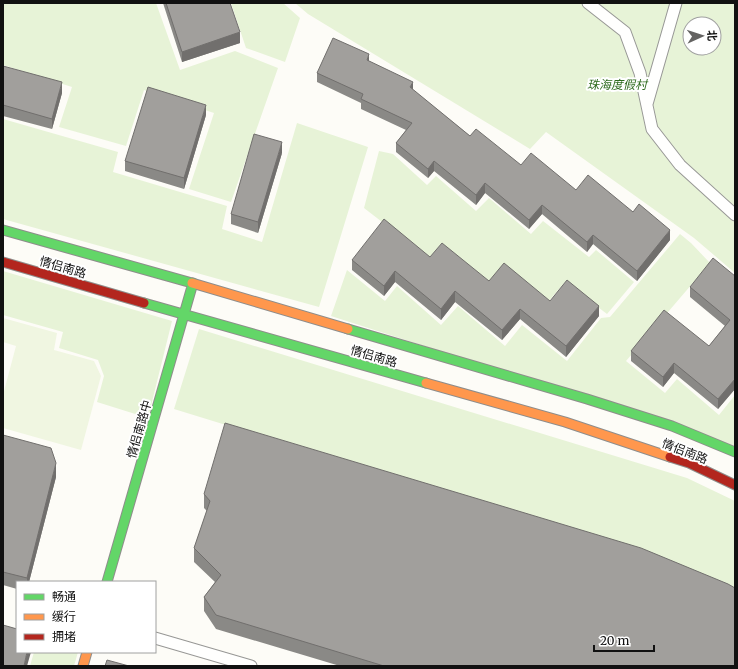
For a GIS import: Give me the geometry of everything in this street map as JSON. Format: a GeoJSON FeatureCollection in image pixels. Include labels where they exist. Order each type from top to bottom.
{"type":"FeatureCollection","features":[{"type":"Feature","properties":{"kind":"main road","name":"情侣南路"},"geometry":{"type":"LineString","coordinates":[[3,230],[193,283],[588,399],[672,426],[735,452]]}},
{"type":"Feature","properties":{"kind":"main road","name":"情侣南路"},"geometry":{"type":"LineString","coordinates":[[3,262],[184,315],[565,422],[689,463],[735,485]]}},
{"type":"Feature","properties":{"kind":"main road","name":"情侣南路中"},"geometry":{"type":"LineString","coordinates":[[107,581],[193,283]]}},
{"type":"Feature","properties":{"kind":"main road"},"geometry":{"type":"LineString","coordinates":[[83,666],[87,653]]}},
{"type":"Feature","properties":{"kind":"lane"},"geometry":{"type":"LineString","coordinates":[[588,3],[625,32],[640,73],[652,129],[680,165],[735,215]]}},
{"type":"Feature","properties":{"kind":"lane"},"geometry":{"type":"LineString","coordinates":[[647,106],[676,3]]}},
{"type":"Feature","properties":{"kind":"lane"},"geometry":{"type":"LineString","coordinates":[[156,638],[251,666]]}},
{"type":"Feature","properties":{"kind":"green space"},"geometry":{"type":"Polygon","coordinates":[[[3,3],[156,3],[180,70],[235,51],[278,68],[231,202],[189,189],[214,113],[144,90],[126,146],[59,127],[72,87],[3,65],[3,3]]]}},
{"type":"Feature","properties":{"kind":"green space"},"geometry":{"type":"Polygon","coordinates":[[[231,3],[283,3],[300,18],[285,62],[246,48],[231,3]]]}},
{"type":"Feature","properties":{"kind":"green space","name":"珠海度假村"},"geometry":{"type":"Polygon","coordinates":[[[295,3],[735,3],[735,273],[694,238],[546,132],[530,149],[308,14],[295,3]]]}},
{"type":"Feature","properties":{"kind":"green space"},"geometry":{"type":"Polygon","coordinates":[[[3,119],[118,152],[113,172],[227,206],[222,229],[262,242],[297,123],[368,147],[319,307],[3,219],[3,119]]]}},
{"type":"Feature","properties":{"kind":"green space"},"geometry":{"type":"Polygon","coordinates":[[[379,151],[393,154],[427,185],[436,176],[476,211],[489,198],[531,234],[543,221],[589,257],[596,250],[634,282],[607,314],[565,282],[547,303],[488,285],[440,245],[430,259],[364,208],[379,151]]]}},
{"type":"Feature","properties":{"kind":"green space"},"geometry":{"type":"Polygon","coordinates":[[[680,234],[710,263],[626,361],[665,393],[677,379],[719,415],[735,395],[735,446],[331,316],[347,270],[385,301],[397,286],[441,325],[458,306],[505,346],[522,325],[567,361],[601,318],[610,317],[680,234]]]}},
{"type":"Feature","properties":{"kind":"green space"},"geometry":{"type":"Polygon","coordinates":[[[3,271],[172,321],[148,418],[97,402],[104,376],[98,360],[59,348],[63,332],[3,315],[3,271]]]}},
{"type":"Feature","properties":{"kind":"green space"},"geometry":{"type":"Polygon","coordinates":[[[3,318],[57,333],[54,350],[94,361],[101,376],[81,450],[3,428],[3,395],[16,346],[3,342],[3,318]]]}},
{"type":"Feature","properties":{"kind":"green space"},"geometry":{"type":"Polygon","coordinates":[[[199,329],[687,478],[735,501],[735,589],[643,553],[174,409],[199,329]]]}},
{"type":"Feature","properties":{"kind":"green space"},"geometry":{"type":"Polygon","coordinates":[[[34,653],[78,653],[74,666],[30,666],[34,653]]]}},
{"type":"Feature","properties":{"kind":"building"},"geometry":{"type":"Polygon","coordinates":[[[166,3],[230,3],[240,32],[182,52],[166,3]]]}},
{"type":"Feature","properties":{"kind":"building"},"geometry":{"type":"Polygon","coordinates":[[[333,38],[369,54],[367,60],[413,82],[410,87],[470,136],[476,129],[521,165],[531,153],[576,190],[588,175],[633,212],[639,204],[670,230],[637,271],[593,235],[587,242],[542,205],[529,220],[485,183],[476,195],[434,161],[428,169],[396,143],[412,123],[361,99],[363,94],[317,73],[333,38]]]}},
{"type":"Feature","properties":{"kind":"building"},"geometry":{"type":"Polygon","coordinates":[[[3,66],[62,82],[52,119],[3,105],[3,66]]]}},
{"type":"Feature","properties":{"kind":"building"},"geometry":{"type":"Polygon","coordinates":[[[148,87],[206,105],[184,178],[125,161],[148,87]]]}},
{"type":"Feature","properties":{"kind":"building"},"geometry":{"type":"Polygon","coordinates":[[[254,134],[282,142],[258,222],[231,214],[254,134]]]}},
{"type":"Feature","properties":{"kind":"building"},"geometry":{"type":"Polygon","coordinates":[[[384,219],[430,257],[442,243],[489,281],[504,263],[550,301],[567,280],[599,306],[566,346],[520,309],[502,330],[455,291],[441,309],[395,271],[384,286],[352,260],[384,219]]]}},
{"type":"Feature","properties":{"kind":"building"},"geometry":{"type":"Polygon","coordinates":[[[713,258],[735,276],[735,379],[718,399],[674,363],[663,377],[631,351],[664,310],[709,346],[730,320],[690,287],[713,258]]]}},
{"type":"Feature","properties":{"kind":"building"},"geometry":{"type":"Polygon","coordinates":[[[225,423],[641,548],[728,584],[735,588],[735,666],[384,666],[216,615],[204,597],[221,575],[194,548],[210,501],[204,494],[225,423]]]}},
{"type":"Feature","properties":{"kind":"building"},"geometry":{"type":"Polygon","coordinates":[[[3,435],[51,448],[56,463],[27,578],[3,572],[3,435]]]}},
{"type":"Feature","properties":{"kind":"building"},"geometry":{"type":"Polygon","coordinates":[[[3,625],[16,629],[16,653],[27,653],[24,666],[3,666],[3,625]]]}},
{"type":"Feature","properties":{"kind":"building"},"geometry":{"type":"Polygon","coordinates":[[[107,660],[129,666],[105,666],[107,660]]]}},
{"type":"Feature","properties":{"kind":"traffic: fast"},"geometry":{"type":"LineString","coordinates":[[3,230],[192,283]]}},
{"type":"Feature","properties":{"kind":"traffic: fast"},"geometry":{"type":"LineString","coordinates":[[107,581],[193,283]]}},
{"type":"Feature","properties":{"kind":"traffic: fast"},"geometry":{"type":"LineString","coordinates":[[144,303],[426,383]]}},
{"type":"Feature","properties":{"kind":"traffic: fast"},"geometry":{"type":"LineString","coordinates":[[348,329],[587,399],[672,426],[735,452]]}},
{"type":"Feature","properties":{"kind":"traffic: slow"},"geometry":{"type":"LineString","coordinates":[[192,283],[348,329]]}},
{"type":"Feature","properties":{"kind":"traffic: slow"},"geometry":{"type":"LineString","coordinates":[[426,383],[565,422],[670,457]]}},
{"type":"Feature","properties":{"kind":"traffic: slow"},"geometry":{"type":"LineString","coordinates":[[83,666],[87,653]]}},
{"type":"Feature","properties":{"kind":"traffic: jam"},"geometry":{"type":"LineString","coordinates":[[3,262],[144,303]]}},
{"type":"Feature","properties":{"kind":"traffic: jam"},"geometry":{"type":"LineString","coordinates":[[670,457],[689,463],[735,485]]}}]}
